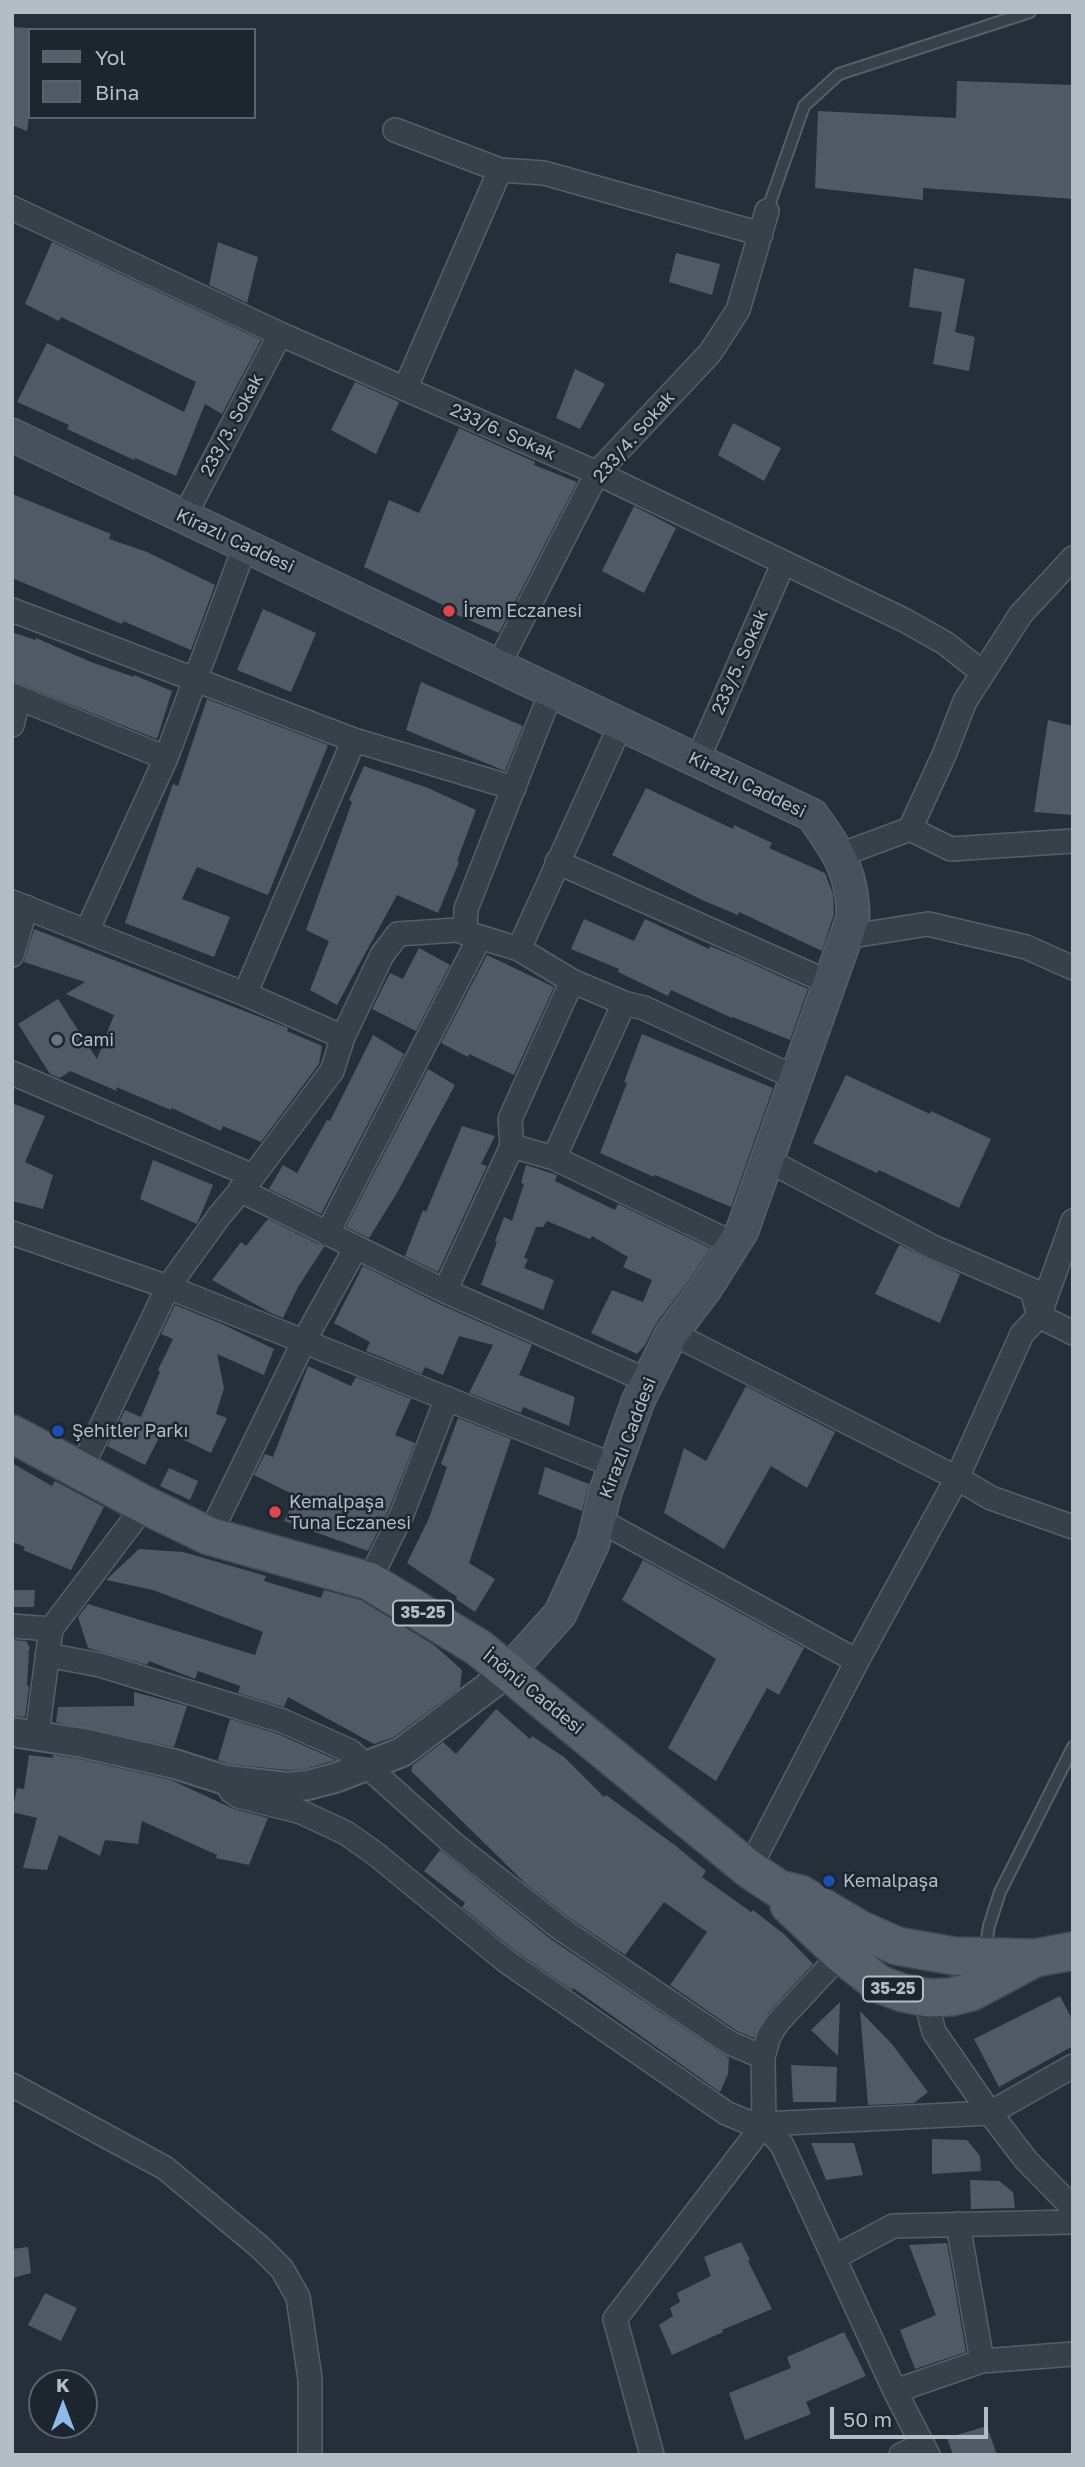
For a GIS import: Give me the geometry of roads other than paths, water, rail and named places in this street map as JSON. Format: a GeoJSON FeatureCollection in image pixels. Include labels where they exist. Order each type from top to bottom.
{"type":"FeatureCollection","features":[{"type":"Feature","properties":{"kind":"main road","name":"Kirazlı Caddesi"},"geometry":{"type":"LineString","coordinates":[[12,435],[812,815],[840,855],[853,893],[853,917],[743,1231],[672,1334],[638,1401],[615,1466],[593,1543],[561,1614],[508,1672]]}},
{"type":"Feature","properties":{"kind":"main road","name":"İnönü Caddesi"},"geometry":{"type":"LineString","coordinates":[[12,1434],[209,1536],[369,1581],[460,1635],[749,1869],[779,1889],[800,1894],[859,1929],[897,1946],[933,1954],[1035,1958]]}},
{"type":"Feature","properties":{"kind":"main road","name":"35-25"},"geometry":{"type":"LineString","coordinates":[[779,1889],[790,1906],[841,1954],[879,1984],[903,1993],[929,1998],[951,1997],[971,1992],[1035,1958],[1073,1951]]}},
{"type":"Feature","properties":{"kind":"main road"},"geometry":{"type":"LineString","coordinates":[[879,1984],[897,1946]]}},
{"type":"Feature","properties":{"kind":"main road"},"geometry":{"type":"LineString","coordinates":[[929,1998],[934,1982],[933,1954]]}},
{"type":"Feature","properties":{"kind":"street"},"geometry":{"type":"LineString","coordinates":[[395,130],[500,170],[544,173],[761,233]]}},
{"type":"Feature","properties":{"kind":"street"},"geometry":{"type":"LineString","coordinates":[[405,389],[500,170]]}},
{"type":"Feature","properties":{"kind":"street","name":"233/4. Sokak"},"geometry":{"type":"LineString","coordinates":[[498,666],[597,473],[710,353],[738,310],[767,211]]}},
{"type":"Feature","properties":{"kind":"street","name":"233/6. Sokak"},"geometry":{"type":"LineString","coordinates":[[16,218],[597,473],[904,620],[945,643],[983,673]]}},
{"type":"Feature","properties":{"kind":"street","name":"233/3. Sokak"},"geometry":{"type":"LineString","coordinates":[[184,517],[280,334]]}},
{"type":"Feature","properties":{"kind":"street"},"geometry":{"type":"LineString","coordinates":[[87,931],[166,758],[245,545]]}},
{"type":"Feature","properties":{"kind":"street"},"geometry":{"type":"LineString","coordinates":[[840,855],[910,829],[965,701],[1021,614],[1073,558]]}},
{"type":"Feature","properties":{"kind":"street","name":"233/5. Sokak"},"geometry":{"type":"LineString","coordinates":[[697,761],[783,564]]}},
{"type":"Feature","properties":{"kind":"street"},"geometry":{"type":"LineString","coordinates":[[12,610],[354,740],[514,788]]}},
{"type":"Feature","properties":{"kind":"street"},"geometry":{"type":"LineString","coordinates":[[327,1234],[473,935],[467,909],[551,692]]}},
{"type":"Feature","properties":{"kind":"street"},"geometry":{"type":"LineString","coordinates":[[12,725],[16,696],[166,758]]}},
{"type":"Feature","properties":{"kind":"street"},"geometry":{"type":"LineString","coordinates":[[519,949],[621,724]]}},
{"type":"Feature","properties":{"kind":"street"},"geometry":{"type":"LineString","coordinates":[[245,995],[354,740]]}},
{"type":"Feature","properties":{"kind":"street"},"geometry":{"type":"LineString","coordinates":[[910,829],[951,849],[1073,841]]}},
{"type":"Feature","properties":{"kind":"street"},"geometry":{"type":"LineString","coordinates":[[557,862],[830,983]]}},
{"type":"Feature","properties":{"kind":"street"},"geometry":{"type":"LineString","coordinates":[[12,955],[19,904],[343,1037]]}},
{"type":"Feature","properties":{"kind":"street"},"geometry":{"type":"LineString","coordinates":[[846,937],[928,924],[1026,947],[1073,968]]}},
{"type":"Feature","properties":{"kind":"street"},"geometry":{"type":"LineString","coordinates":[[80,1471],[168,1287],[220,1215],[332,1071],[343,1037],[382,955],[398,934],[457,930],[519,949],[572,981],[644,1009],[796,1078]]}},
{"type":"Feature","properties":{"kind":"street"},"geometry":{"type":"LineString","coordinates":[[445,1291],[512,1146],[510,1119],[572,981]]}},
{"type":"Feature","properties":{"kind":"street"},"geometry":{"type":"LineString","coordinates":[[554,1158],[624,1003]]}},
{"type":"Feature","properties":{"kind":"street"},"geometry":{"type":"LineString","coordinates":[[12,1073],[247,1183],[327,1234],[355,1248],[648,1381]]}},
{"type":"Feature","properties":{"kind":"street"},"geometry":{"type":"LineString","coordinates":[[512,1146],[554,1158],[734,1244]]}},
{"type":"Feature","properties":{"kind":"street"},"geometry":{"type":"LineString","coordinates":[[767,1160],[933,1247],[1032,1290],[1039,1316],[1073,1333]]}},
{"type":"Feature","properties":{"kind":"street"},"geometry":{"type":"LineString","coordinates":[[749,1869],[856,1661],[957,1478],[1022,1334],[1039,1316],[1073,1220]]}},
{"type":"Feature","properties":{"kind":"street"},"geometry":{"type":"LineString","coordinates":[[12,1233],[168,1287],[615,1466]]}},
{"type":"Feature","properties":{"kind":"street"},"geometry":{"type":"LineString","coordinates":[[209,1536],[304,1341],[355,1248]]}},
{"type":"Feature","properties":{"kind":"street"},"geometry":{"type":"LineString","coordinates":[[672,1334],[957,1478],[991,1498],[1073,1527]]}},
{"type":"Feature","properties":{"kind":"street"},"geometry":{"type":"LineString","coordinates":[[369,1581],[402,1514],[447,1398]]}},
{"type":"Feature","properties":{"kind":"street"},"geometry":{"type":"LineString","coordinates":[[145,1505],[51,1629],[47,1655],[24,1733],[83,1742],[175,1764],[225,1780],[287,1787],[308,1785],[335,1778],[402,1752],[508,1672]]}},
{"type":"Feature","properties":{"kind":"street"},"geometry":{"type":"LineString","coordinates":[[599,1520],[856,1661]]}},
{"type":"Feature","properties":{"kind":"street"},"geometry":{"type":"LineString","coordinates":[[12,1626],[51,1629]]}},
{"type":"Feature","properties":{"kind":"street"},"geometry":{"type":"LineString","coordinates":[[47,1655],[100,1665],[284,1721],[350,1751],[455,1845],[560,1928],[730,2043],[763,2057]]}},
{"type":"Feature","properties":{"kind":"street"},"geometry":{"type":"LineString","coordinates":[[225,1780],[231,1791],[238,1796],[301,1812],[346,1833],[517,1968],[726,2113],[745,2121],[764,2124],[990,2113],[1073,2066]]}},
{"type":"Feature","properties":{"kind":"street"},"geometry":{"type":"LineString","coordinates":[[652,2455],[615,2319],[764,2124],[763,2057],[769,2036],[778,2022],[841,1954]]}},
{"type":"Feature","properties":{"kind":"street"},"geometry":{"type":"LineString","coordinates":[[929,1998],[929,2013],[934,2032],[1026,2160],[1073,2208]]}},
{"type":"Feature","properties":{"kind":"street"},"geometry":{"type":"LineString","coordinates":[[12,2085],[165,2168],[282,2269],[298,2297],[310,2379],[310,2455]]}},
{"type":"Feature","properties":{"kind":"street"},"geometry":{"type":"LineString","coordinates":[[764,2124],[782,2145],[895,2391],[925,2450],[901,2455]]}},
{"type":"Feature","properties":{"kind":"street"},"geometry":{"type":"LineString","coordinates":[[835,2257],[893,2227],[1073,2222]]}},
{"type":"Feature","properties":{"kind":"street"},"geometry":{"type":"LineString","coordinates":[[958,2224],[982,2361]]}},
{"type":"Feature","properties":{"kind":"street"},"geometry":{"type":"LineString","coordinates":[[895,2391],[982,2361],[1073,2354]]}},
{"type":"Feature","properties":{"kind":"lane"},"geometry":{"type":"LineString","coordinates":[[767,211],[804,106],[839,74],[1030,12]]}},
{"type":"Feature","properties":{"kind":"lane"},"geometry":{"type":"LineString","coordinates":[[985,1957],[989,1926],[1000,1892],[1073,1747]]}},
{"type":"Feature","properties":{"kind":"place","name":"İrem Eczanesi"},"geometry":{"type":"Point","coordinates":[449,611]}},
{"type":"Feature","properties":{"kind":"place","name":"Cami"},"geometry":{"type":"Point","coordinates":[57,1040]}},
{"type":"Feature","properties":{"kind":"place","name":"Şehitler Parkı"},"geometry":{"type":"Point","coordinates":[58,1431]}},
{"type":"Feature","properties":{"kind":"place","name":"Kemalpaşa Tuna Eczanesi"},"geometry":{"type":"Point","coordinates":[275,1512]}},
{"type":"Feature","properties":{"kind":"place","name":"Kemalpaşa"},"geometry":{"type":"Point","coordinates":[829,1881]}}]}
